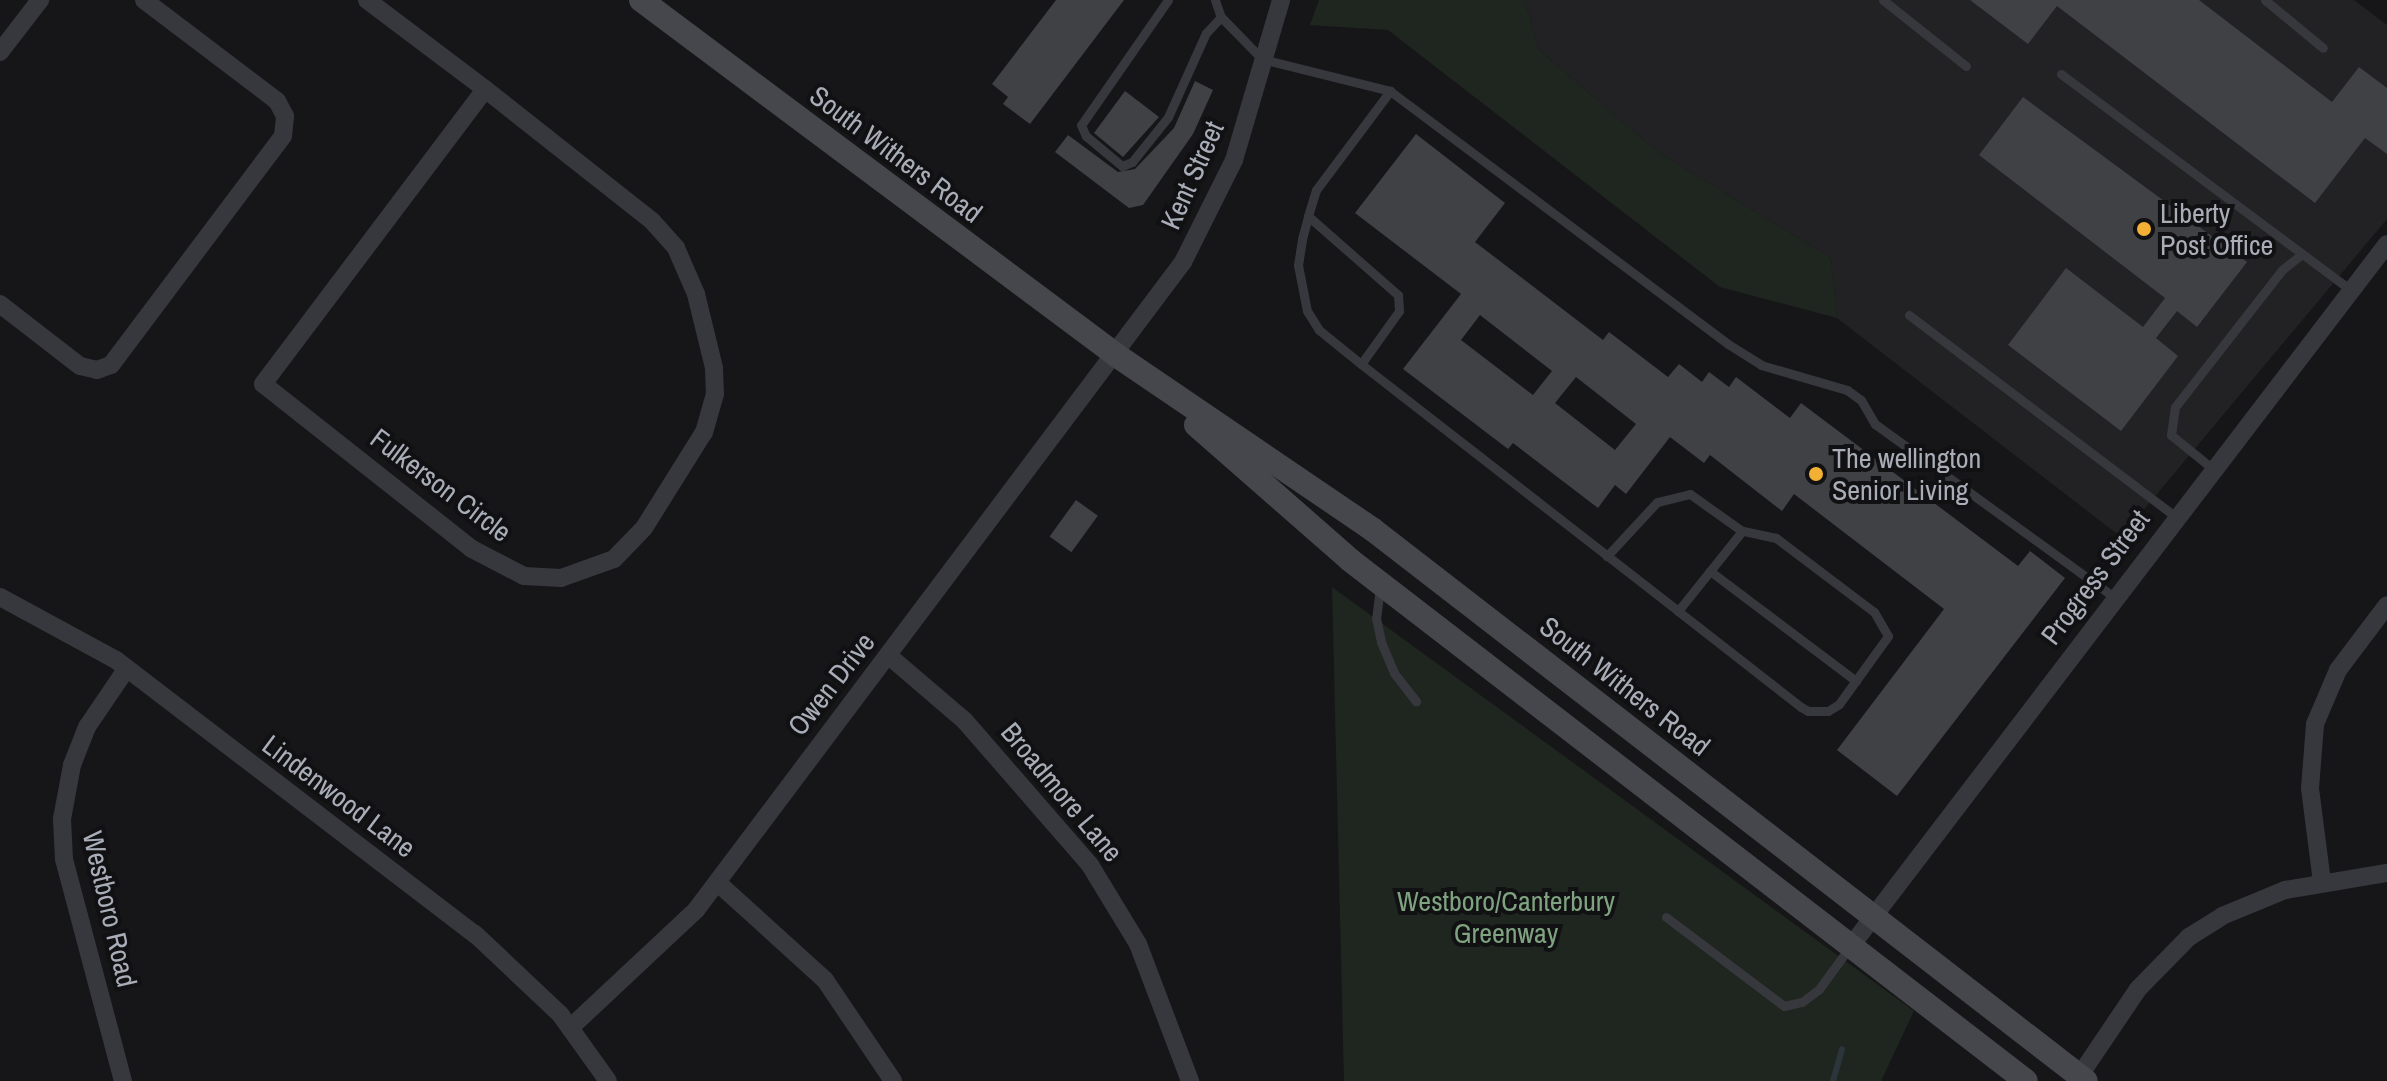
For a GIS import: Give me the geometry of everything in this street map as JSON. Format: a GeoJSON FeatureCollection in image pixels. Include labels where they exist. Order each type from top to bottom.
{"type":"FeatureCollection","features":[{"type":"Feature","properties":{"kind":"main road","name":"South Withers Road"},"geometry":{"type":"LineString","coordinates":[[641,0],[1116,355],[1372,529],[2081,1079]]}},
{"type":"Feature","properties":{"kind":"main road","name":"South Withers Road"},"geometry":{"type":"LineString","coordinates":[[1116,355],[1381,584],[2026,1081]]}},
{"type":"Feature","properties":{"kind":"street"},"geometry":{"type":"LineString","coordinates":[[0,52],[40,0]]}},
{"type":"Feature","properties":{"kind":"street"},"geometry":{"type":"LineString","coordinates":[[0,304],[80,366],[97,370],[111,365],[283,136],[285,116],[277,101],[144,0]]}},
{"type":"Feature","properties":{"kind":"street","name":"Fulkerson Circle"},"geometry":{"type":"LineString","coordinates":[[367,0],[485,89],[652,221],[676,248],[700,306],[714,368],[715,394],[704,432],[644,528],[614,559],[561,578],[524,576],[472,549],[263,384],[485,89]]}},
{"type":"Feature","properties":{"kind":"street","name":"Kent Street"},"geometry":{"type":"LineString","coordinates":[[1116,355],[1183,262],[1212,212],[1234,160],[1281,0]]}},
{"type":"Feature","properties":{"kind":"street","name":"Progress Street"},"geometry":{"type":"LineString","coordinates":[[1851,946],[2387,244]]}},
{"type":"Feature","properties":{"kind":"street","name":"Owen Drive"},"geometry":{"type":"LineString","coordinates":[[570,1028],[659,949],[718,883],[1116,355]]}},
{"type":"Feature","properties":{"kind":"street","name":"Lindenwood Lane"},"geometry":{"type":"LineString","coordinates":[[0,597],[63,627],[127,668],[475,934],[570,1028],[608,1081]]}},
{"type":"Feature","properties":{"kind":"street"},"geometry":{"type":"LineString","coordinates":[[2322,882],[2310,788],[2315,724],[2338,670],[2387,605]]}},
{"type":"Feature","properties":{"kind":"street","name":"Broadmore Lane"},"geometry":{"type":"LineString","coordinates":[[889,656],[964,720],[1090,865],[1138,944],[1164,1002],[1190,1081]]}},
{"type":"Feature","properties":{"kind":"street","name":"Westboro Road"},"geometry":{"type":"LineString","coordinates":[[123,1081],[64,859],[62,819],[72,765],[87,727],[127,668]]}},
{"type":"Feature","properties":{"kind":"street"},"geometry":{"type":"LineString","coordinates":[[2081,1079],[2138,989],[2189,937],[2252,901],[2322,882],[2387,873]]}},
{"type":"Feature","properties":{"kind":"street"},"geometry":{"type":"LineString","coordinates":[[718,883],[825,980],[893,1081]]}},
{"type":"Feature","properties":{"kind":"lane"},"geometry":{"type":"LineString","coordinates":[[1168,0],[1081,125],[1086,136],[1122,166],[1132,162],[1168,117],[1206,33],[1221,17]]}},
{"type":"Feature","properties":{"kind":"lane"},"geometry":{"type":"LineString","coordinates":[[1215,0],[1221,17],[1262,59],[1390,91],[1728,344],[1761,365],[1847,390],[1861,400],[1875,424],[2115,598]]}},
{"type":"Feature","properties":{"kind":"lane"},"geometry":{"type":"LineString","coordinates":[[1883,0],[1966,66]]}},
{"type":"Feature","properties":{"kind":"lane"},"geometry":{"type":"LineString","coordinates":[[2265,0],[2323,48]]}},
{"type":"Feature","properties":{"kind":"lane"},"geometry":{"type":"LineString","coordinates":[[2061,74],[2351,290]]}},
{"type":"Feature","properties":{"kind":"lane"},"geometry":{"type":"LineString","coordinates":[[1390,91],[1316,190],[1308,216],[1298,265],[1307,311],[1319,330],[1607,556],[1808,711],[1828,711],[1856,681],[1888,636],[1885,625],[1776,538],[1742,531],[1700,497],[1682,494],[1643,512],[1607,556]]}},
{"type":"Feature","properties":{"kind":"lane"},"geometry":{"type":"LineString","coordinates":[[1308,216],[1398,295],[1399,311],[1361,364]]}},
{"type":"Feature","properties":{"kind":"lane"},"geometry":{"type":"LineString","coordinates":[[2213,469],[2171,435],[2175,407],[2283,269],[2302,254]]}},
{"type":"Feature","properties":{"kind":"lane"},"geometry":{"type":"LineString","coordinates":[[1909,315],[2176,517]]}},
{"type":"Feature","properties":{"kind":"lane"},"geometry":{"type":"LineString","coordinates":[[1678,611],[1742,531]]}},
{"type":"Feature","properties":{"kind":"lane"},"geometry":{"type":"LineString","coordinates":[[1710,571],[1856,681]]}},
{"type":"Feature","properties":{"kind":"lane"},"geometry":{"type":"LineString","coordinates":[[1381,584],[1376,618],[1381,642],[1394,673],[1416,701]]}},
{"type":"Feature","properties":{"kind":"lane"},"geometry":{"type":"LineString","coordinates":[[1666,917],[1784,1006],[1802,1002],[1819,989],[1851,946]]}},
{"type":"Feature","properties":{"kind":"shaded area"},"geometry":{"type":"Polygon","coordinates":[[[1525,0],[2354,0],[2387,25],[2387,219],[2121,537],[1837,318],[1831,258],[1658,152],[1538,49],[1525,0]]]}},
{"type":"Feature","properties":{"kind":"green space"},"geometry":{"type":"Polygon","coordinates":[[[1319,0],[1525,0],[1538,49],[1658,152],[1831,258],[1837,318],[1720,287],[1388,30],[1310,25],[1319,0]]]}},
{"type":"Feature","properties":{"kind":"green space","name":"Westboro/Canterbury Greenway"},"geometry":{"type":"Polygon","coordinates":[[[1332,587],[1914,1011],[1881,1081],[1344,1081],[1332,587]]]}},
{"type":"Feature","properties":{"kind":"building"},"geometry":{"type":"Polygon","coordinates":[[[1056,0],[1124,0],[1030,124],[1003,104],[1008,97],[992,84],[1056,0]]]}},
{"type":"Feature","properties":{"kind":"building"},"geometry":{"type":"Polygon","coordinates":[[[1970,0],[2199,0],[2332,102],[2359,67],[2387,88],[2387,154],[2365,138],[2315,203],[2057,6],[2028,44],[1970,0]]]}},
{"type":"Feature","properties":{"kind":"building"},"geometry":{"type":"Polygon","coordinates":[[[1195,81],[1213,90],[1193,134],[1143,205],[1129,208],[1055,152],[1068,135],[1118,172],[1135,169],[1174,128],[1195,81]]]}},
{"type":"Feature","properties":{"kind":"building"},"geometry":{"type":"Polygon","coordinates":[[[1125,91],[1159,117],[1123,157],[1094,133],[1125,91]]]}},
{"type":"Feature","properties":{"kind":"building"},"geometry":{"type":"Polygon","coordinates":[[[2023,97],[2247,262],[2197,327],[2177,311],[2156,338],[2178,356],[2121,431],[2008,345],[2066,268],[2143,327],[2165,298],[1979,155],[2023,97]]]}},
{"type":"Feature","properties":{"kind":"building","name":"The wellington Senior Living"},"geometry":{"type":"Polygon","coordinates":[[[1416,134],[1505,203],[1475,242],[1603,340],[1609,332],[1668,377],[1679,364],[1702,382],[1709,372],[1729,387],[1736,377],[1790,418],[1801,403],[2018,566],[2030,551],[2065,578],[1897,796],[1837,750],[1944,609],[1794,494],[1782,511],[1710,455],[1704,463],[1670,437],[1626,494],[1615,485],[1598,508],[1513,443],[1508,449],[1403,369],[1461,294],[1355,213],[1416,134]],[[1480,315],[1461,340],[1533,395],[1552,371],[1480,315]],[[1576,377],[1555,403],[1615,450],[1636,424],[1576,377]]]}},
{"type":"Feature","properties":{"kind":"building"},"geometry":{"type":"Polygon","coordinates":[[[1076,500],[1098,516],[1071,552],[1050,536],[1076,500]]]}},
{"type":"Feature","properties":{"kind":"waterway"},"geometry":{"type":"LineString","coordinates":[[1833,1081],[1842,1049]]}},
{"type":"Feature","properties":{"kind":"place","name":"Liberty Post Office"},"geometry":{"type":"Point","coordinates":[2144,229]}},
{"type":"Feature","properties":{"kind":"place","name":"The wellington Senior Living"},"geometry":{"type":"Point","coordinates":[1816,474]}}]}
